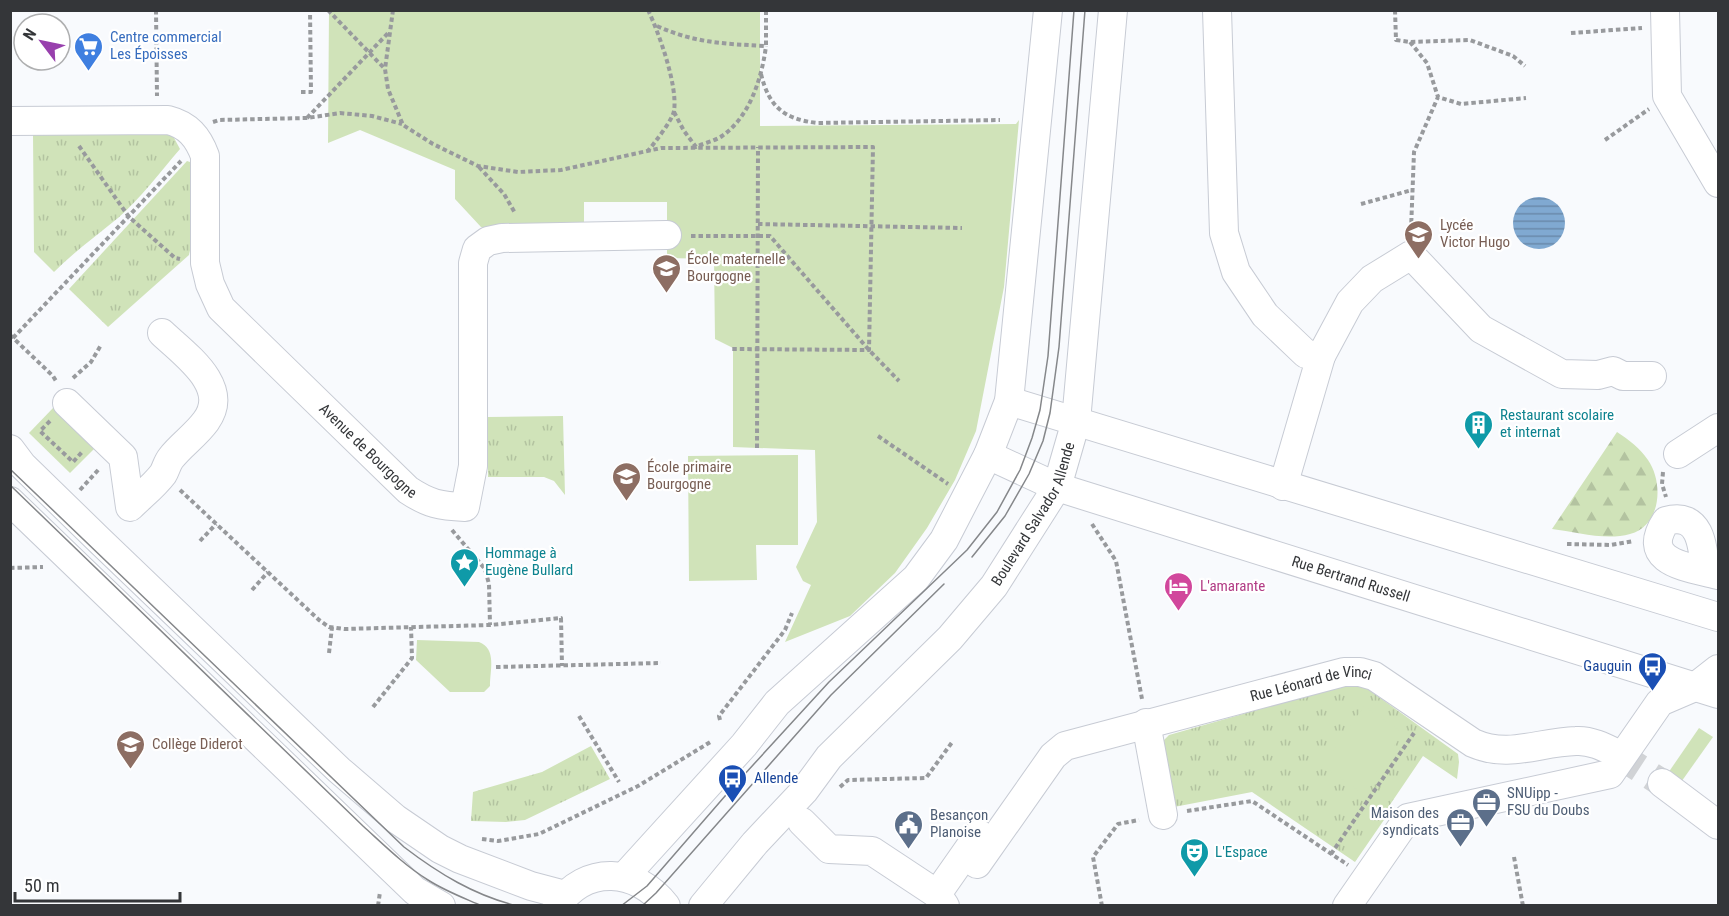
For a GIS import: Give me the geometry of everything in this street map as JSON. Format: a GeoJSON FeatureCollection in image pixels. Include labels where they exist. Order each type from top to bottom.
{"type":"FeatureCollection","features":[{"type":"Feature","properties":{"kind":"street"},"geometry":{"type":"LineString","coordinates":[[624,877],[744,745],[777,704],[916,578],[944,540],[988,455],[1009,401],[1048,10]]}},
{"type":"Feature","properties":{"kind":"street","name":"Boulevard Salvador Allende"},"geometry":{"type":"LineString","coordinates":[[703,906],[755,843],[804,791],[829,757],[950,638],[994,586],[1057,487],[1076,421],[1113,10]]}},
{"type":"Feature","properties":{"kind":"street"},"geometry":{"type":"LineString","coordinates":[[1217,10],[1224,232],[1236,272],[1265,315],[1306,354],[1321,356]]}},
{"type":"Feature","properties":{"kind":"street"},"geometry":{"type":"LineString","coordinates":[[1665,19],[1667,96],[1719,183]]}},
{"type":"Feature","properties":{"kind":"street"},"geometry":{"type":"LineString","coordinates":[[10,121],[158,120],[177,122],[195,136]]}},
{"type":"Feature","properties":{"kind":"street","name":"Avenue de Bourgogne"},"geometry":{"type":"LineString","coordinates":[[195,136],[205,156],[205,263],[210,284],[221,308],[408,490],[426,502],[441,506]]}},
{"type":"Feature","properties":{"kind":"street"},"geometry":{"type":"LineString","coordinates":[[441,506],[465,507],[474,466],[473,263],[477,249],[488,241],[524,236],[667,235]]}},
{"type":"Feature","properties":{"kind":"street"},"geometry":{"type":"LineString","coordinates":[[1283,486],[1321,356],[1350,302],[1372,279],[1411,255],[1481,329],[1562,374],[1598,375],[1612,371],[1623,376],[1652,376]]}},
{"type":"Feature","properties":{"kind":"street"},"geometry":{"type":"LineString","coordinates":[[98,539],[163,474],[169,459],[205,424],[213,411],[213,392],[200,369],[162,333]]}},
{"type":"Feature","properties":{"kind":"street"},"geometry":{"type":"LineString","coordinates":[[1009,401],[1719,617]]}},
{"type":"Feature","properties":{"kind":"street"},"geometry":{"type":"LineString","coordinates":[[67,403],[123,457],[130,507]]}},
{"type":"Feature","properties":{"kind":"street"},"geometry":{"type":"LineString","coordinates":[[1678,454],[1719,428]]}},
{"type":"Feature","properties":{"kind":"street"},"geometry":{"type":"LineString","coordinates":[[10,449],[22,465],[98,539],[339,770],[396,819],[440,849],[460,859],[561,900],[582,883],[603,876],[624,877],[647,886],[666,906]]}},
{"type":"Feature","properties":{"kind":"street","name":"Rue Bertrand Russell"},"geometry":{"type":"LineString","coordinates":[[988,455],[1057,487],[1707,690]]}},
{"type":"Feature","properties":{"kind":"street"},"geometry":{"type":"LineString","coordinates":[[10,501],[415,891],[441,906]]}},
{"type":"Feature","properties":{"kind":"street"},"geometry":{"type":"LineString","coordinates":[[1666,521],[1677,518],[1696,528],[1712,573]]}},
{"type":"Feature","properties":{"kind":"street"},"geometry":{"type":"LineString","coordinates":[[1347,906],[1408,818],[1610,774],[1660,702],[1707,690],[1719,669]]}},
{"type":"Feature","properties":{"kind":"street","name":"Rue Léonard de Vinci"},"geometry":{"type":"LineString","coordinates":[[977,864],[1053,756],[1065,747],[1146,723],[1344,672],[1360,672],[1374,676],[1473,743],[1485,748],[1501,751],[1575,741],[1589,742],[1616,753]]}},
{"type":"Feature","properties":{"kind":"street"},"geometry":{"type":"LineString","coordinates":[[1146,723],[1163,815]]}},
{"type":"Feature","properties":{"kind":"street"},"geometry":{"type":"LineString","coordinates":[[1662,783],[1719,825]]}},
{"type":"Feature","properties":{"kind":"street"},"geometry":{"type":"LineString","coordinates":[[802,822],[829,849],[872,851],[941,900],[1002,801],[1022,800]]}},
{"type":"Feature","properties":{"kind":"path"},"geometry":{"type":"LineString","coordinates":[[156,10],[158,120]]}},
{"type":"Feature","properties":{"kind":"path"},"geometry":{"type":"LineString","coordinates":[[301,92],[311,92],[310,10]]}},
{"type":"Feature","properties":{"kind":"path"},"geometry":{"type":"LineString","coordinates":[[328,10],[385,69]]}},
{"type":"Feature","properties":{"kind":"path"},"geometry":{"type":"LineString","coordinates":[[393,10],[385,69],[388,89],[403,125]]}},
{"type":"Feature","properties":{"kind":"path"},"geometry":{"type":"LineString","coordinates":[[648,10],[656,26],[672,80],[674,112],[696,147]]}},
{"type":"Feature","properties":{"kind":"path"},"geometry":{"type":"LineString","coordinates":[[696,147],[721,136],[735,124],[748,102],[761,74],[766,46],[766,10]]}},
{"type":"Feature","properties":{"kind":"path"},"geometry":{"type":"LineString","coordinates":[[1395,10],[1396,40],[1410,42],[1470,40],[1513,56],[1525,66]]}},
{"type":"Feature","properties":{"kind":"path"},"geometry":{"type":"LineString","coordinates":[[1571,33],[1665,19]]}},
{"type":"Feature","properties":{"kind":"path"},"geometry":{"type":"LineString","coordinates":[[656,26],[678,36],[709,43],[766,46]]}},
{"type":"Feature","properties":{"kind":"path"},"geometry":{"type":"LineString","coordinates":[[307,118],[390,32]]}},
{"type":"Feature","properties":{"kind":"path"},"geometry":{"type":"LineString","coordinates":[[1410,42],[1427,63],[1438,97],[1414,152],[1411,255]]}},
{"type":"Feature","properties":{"kind":"path"},"geometry":{"type":"LineString","coordinates":[[761,74],[765,88],[778,109],[801,121],[817,123],[1000,120]]}},
{"type":"Feature","properties":{"kind":"path"},"geometry":{"type":"LineString","coordinates":[[1605,140],[1667,96]]}},
{"type":"Feature","properties":{"kind":"path"},"geometry":{"type":"LineString","coordinates":[[1438,97],[1461,104],[1526,98]]}},
{"type":"Feature","properties":{"kind":"path"},"geometry":{"type":"LineString","coordinates":[[648,151],[674,112]]}},
{"type":"Feature","properties":{"kind":"path"},"geometry":{"type":"LineString","coordinates":[[67,403],[53,376],[12,336],[129,217],[195,136],[219,120],[307,118],[340,113],[372,116],[403,125],[433,144],[478,166],[518,172],[561,170],[661,148],[873,147],[869,350]]}},
{"type":"Feature","properties":{"kind":"path"},"geometry":{"type":"LineString","coordinates":[[53,120],[81,148],[129,217],[176,258],[205,263]]}},
{"type":"Feature","properties":{"kind":"path"},"geometry":{"type":"LineString","coordinates":[[757,448],[758,147]]}},
{"type":"Feature","properties":{"kind":"path"},"geometry":{"type":"LineString","coordinates":[[478,166],[504,194],[520,220],[524,236]]}},
{"type":"Feature","properties":{"kind":"path"},"geometry":{"type":"LineString","coordinates":[[1361,204],[1412,190]]}},
{"type":"Feature","properties":{"kind":"path"},"geometry":{"type":"LineString","coordinates":[[758,224],[962,228]]}},
{"type":"Feature","properties":{"kind":"path"},"geometry":{"type":"LineString","coordinates":[[667,235],[770,237],[899,381]]}},
{"type":"Feature","properties":{"kind":"path"},"geometry":{"type":"LineString","coordinates":[[53,376],[75,378],[91,362],[101,345]]}},
{"type":"Feature","properties":{"kind":"path"},"geometry":{"type":"LineString","coordinates":[[732,349],[869,350]]}},
{"type":"Feature","properties":{"kind":"path"},"geometry":{"type":"LineString","coordinates":[[878,436],[956,490]]}},
{"type":"Feature","properties":{"kind":"path"},"geometry":{"type":"LineString","coordinates":[[74,496],[116,450]]}},
{"type":"Feature","properties":{"kind":"path"},"geometry":{"type":"LineString","coordinates":[[1666,521],[1668,504],[1662,484],[1664,469],[1678,454]]}},
{"type":"Feature","properties":{"kind":"path"},"geometry":{"type":"LineString","coordinates":[[163,474],[319,620],[332,627],[489,625],[561,618],[562,666]]}},
{"type":"Feature","properties":{"kind":"path"},"geometry":{"type":"LineString","coordinates":[[441,506],[451,529],[485,569],[489,584],[489,625]]}},
{"type":"Feature","properties":{"kind":"path"},"geometry":{"type":"LineString","coordinates":[[200,541],[216,524]]}},
{"type":"Feature","properties":{"kind":"path"},"geometry":{"type":"LineString","coordinates":[[1091,524],[1116,561],[1146,723]]}},
{"type":"Feature","properties":{"kind":"path"},"geometry":{"type":"LineString","coordinates":[[252,590],[268,572]]}},
{"type":"Feature","properties":{"kind":"path"},"geometry":{"type":"LineString","coordinates":[[720,720],[719,716],[785,630],[792,613]]}},
{"type":"Feature","properties":{"kind":"path"},"geometry":{"type":"LineString","coordinates":[[329,653],[332,627]]}},
{"type":"Feature","properties":{"kind":"path"},"geometry":{"type":"LineString","coordinates":[[373,707],[412,658],[411,627]]}},
{"type":"Feature","properties":{"kind":"path"},"geometry":{"type":"LineString","coordinates":[[496,666],[661,663]]}},
{"type":"Feature","properties":{"kind":"path"},"geometry":{"type":"LineString","coordinates":[[1331,854],[1428,713]]}},
{"type":"Feature","properties":{"kind":"path"},"geometry":{"type":"LineString","coordinates":[[579,716],[619,782]]}},
{"type":"Feature","properties":{"kind":"path"},"geometry":{"type":"LineString","coordinates":[[476,838],[498,841],[539,834],[638,786],[719,736]]}},
{"type":"Feature","properties":{"kind":"path"},"geometry":{"type":"LineString","coordinates":[[832,794],[848,780],[926,778],[953,741]]}},
{"type":"Feature","properties":{"kind":"path"},"geometry":{"type":"LineString","coordinates":[[1102,906],[1092,857],[1118,824],[1252,801],[1366,878]]}},
{"type":"Feature","properties":{"kind":"path"},"geometry":{"type":"LineString","coordinates":[[1514,857],[1523,906]]}},
{"type":"Feature","properties":{"kind":"path"},"geometry":{"type":"LineString","coordinates":[[378,906],[380,885]]}},
{"type":"Feature","properties":{"kind":"green space"},"geometry":{"type":"Polygon","coordinates":[[[329,10],[760,11],[760,126],[1016,124],[1019,120],[1004,287],[976,431],[955,480],[927,528],[895,573],[850,616],[785,642],[811,585],[803,581],[796,567],[817,522],[815,450],[733,447],[733,348],[715,339],[714,259],[667,258],[667,202],[584,202],[584,226],[481,227],[455,199],[455,170],[360,130],[328,143],[329,10]]]}},
{"type":"Feature","properties":{"kind":"green space"},"geometry":{"type":"Polygon","coordinates":[[[160,132],[173,136],[180,149],[118,218],[54,272],[34,252],[33,135],[160,132]]]}},
{"type":"Feature","properties":{"kind":"green space"},"geometry":{"type":"Polygon","coordinates":[[[187,161],[190,162],[191,245],[189,255],[108,327],[69,289],[187,161]]]}},
{"type":"Feature","properties":{"kind":"green space"},"geometry":{"type":"Polygon","coordinates":[[[54,407],[96,447],[70,473],[29,433],[54,407]]]}},
{"type":"Feature","properties":{"kind":"green space"},"geometry":{"type":"Polygon","coordinates":[[[563,416],[565,495],[554,481],[544,477],[488,477],[487,417],[563,416]]]}},
{"type":"Feature","properties":{"kind":"green space"},"geometry":{"type":"Polygon","coordinates":[[[1617,432],[1641,452],[1653,469],[1658,491],[1657,503],[1648,522],[1630,534],[1611,537],[1552,529],[1617,432]]]}},
{"type":"Feature","properties":{"kind":"green space"},"geometry":{"type":"Polygon","coordinates":[[[798,455],[798,545],[756,545],[757,580],[689,581],[688,456],[798,455]]]}},
{"type":"Feature","properties":{"kind":"green space"},"geometry":{"type":"Polygon","coordinates":[[[417,640],[479,642],[485,645],[491,661],[490,686],[484,692],[450,692],[416,660],[417,640]]]}},
{"type":"Feature","properties":{"kind":"green space"},"geometry":{"type":"Polygon","coordinates":[[[1352,683],[1365,687],[1458,754],[1459,762],[1457,779],[1423,756],[1383,815],[1386,817],[1355,862],[1252,792],[1174,807],[1162,742],[1169,735],[1352,683]]]}},
{"type":"Feature","properties":{"kind":"green space"},"geometry":{"type":"Polygon","coordinates":[[[1364,706],[1403,733],[1362,793],[1323,766],[1364,706]]]}},
{"type":"Feature","properties":{"kind":"green space"},"geometry":{"type":"Polygon","coordinates":[[[1699,728],[1713,737],[1679,785],[1666,776],[1699,728]]]}},
{"type":"Feature","properties":{"kind":"green space"},"geometry":{"type":"Polygon","coordinates":[[[591,746],[610,779],[525,820],[471,821],[473,792],[542,772],[591,746]]]}},
{"type":"Feature","properties":{"kind":"water"},"geometry":{"type":"Polygon","coordinates":[[[1539,197],[1553,201],[1561,209],[1565,223],[1561,237],[1553,245],[1539,249],[1525,245],[1517,237],[1513,223],[1517,209],[1525,201],[1539,197]]]}},
{"type":"Feature","properties":{"kind":"tunnel"},"geometry":{"type":"LineString","coordinates":[[1616,753],[1662,783]]}},
{"type":"Feature","properties":{"kind":"tram line"},"geometry":{"type":"LineString","coordinates":[[621,906],[647,886],[732,788],[829,682],[967,550],[997,512],[1020,470],[1040,410],[1048,356],[1074,10]]}},
{"type":"Feature","properties":{"kind":"tram line"},"geometry":{"type":"LineString","coordinates":[[972,557],[1005,516],[1029,474],[1043,441],[1050,413],[1059,347],[1085,10]]}},
{"type":"Feature","properties":{"kind":"tram line"},"geometry":{"type":"LineString","coordinates":[[10,469],[404,847],[430,866],[472,890],[518,906]]}},
{"type":"Feature","properties":{"kind":"tram line"},"geometry":{"type":"LineString","coordinates":[[10,485],[386,847],[428,880],[482,906]]}},
{"type":"Feature","properties":{"kind":"tram line"},"geometry":{"type":"LineString","coordinates":[[642,906],[831,695],[944,584]]}},
{"type":"Feature","properties":{"kind":"place","name":"Centre commercial Les Époisses"},"geometry":{"type":"Point","coordinates":[89,72]}},
{"type":"Feature","properties":{"kind":"place","name":"Lycée Victor Hugo"},"geometry":{"type":"Point","coordinates":[1419,260]}},
{"type":"Feature","properties":{"kind":"place","name":"École maternelle Bourgogne"},"geometry":{"type":"Point","coordinates":[666,294]}},
{"type":"Feature","properties":{"kind":"place","name":"Restaurant scolaire et internat"},"geometry":{"type":"Point","coordinates":[1479,450]}},
{"type":"Feature","properties":{"kind":"place","name":"École primaire Bourgogne"},"geometry":{"type":"Point","coordinates":[626,502]}},
{"type":"Feature","properties":{"kind":"place","name":"Hommage à Eugène Bullard"},"geometry":{"type":"Point","coordinates":[464,588]}},
{"type":"Feature","properties":{"kind":"place","name":"L'amarante"},"geometry":{"type":"Point","coordinates":[1179,612]}},
{"type":"Feature","properties":{"kind":"place","name":"Gauguin"},"geometry":{"type":"Point","coordinates":[1653,692]}},
{"type":"Feature","properties":{"kind":"place","name":"Collège Diderot"},"geometry":{"type":"Point","coordinates":[131,770]}},
{"type":"Feature","properties":{"kind":"place","name":"Allende"},"geometry":{"type":"Point","coordinates":[733,804]}},
{"type":"Feature","properties":{"kind":"place","name":"SNUipp - FSU du Doubs"},"geometry":{"type":"Point","coordinates":[1486,828]}},
{"type":"Feature","properties":{"kind":"place","name":"Maison des syndicats"},"geometry":{"type":"Point","coordinates":[1460,848]}},
{"type":"Feature","properties":{"kind":"place","name":"Besançon Planoise"},"geometry":{"type":"Point","coordinates":[909,850]}},
{"type":"Feature","properties":{"kind":"place","name":"L'Espace"},"geometry":{"type":"Point","coordinates":[1194,878]}}]}
